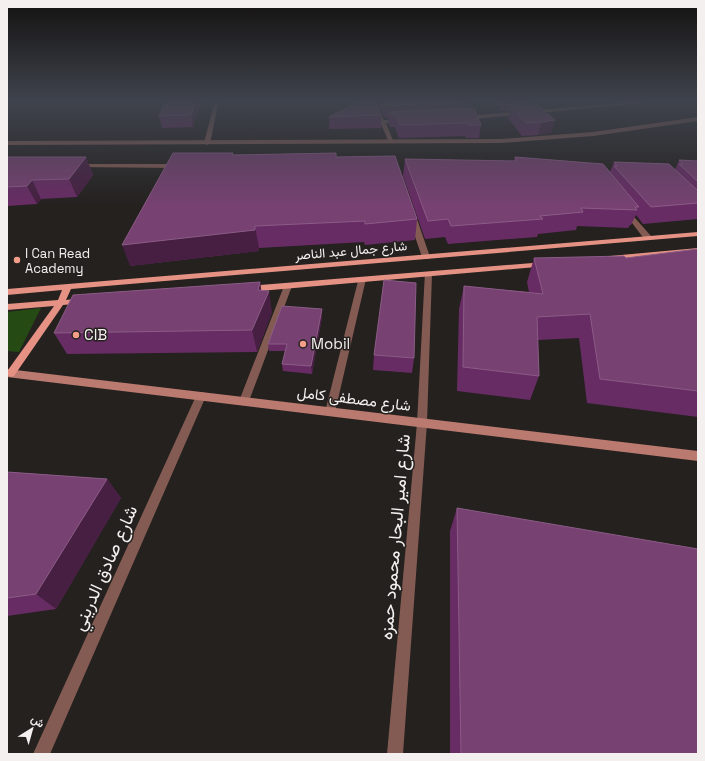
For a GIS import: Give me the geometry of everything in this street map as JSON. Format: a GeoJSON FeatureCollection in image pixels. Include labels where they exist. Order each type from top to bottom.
{"type":"FeatureCollection","features":[{"type":"Feature","properties":{"kind":"main road","name":"شارع جمال عبد الناصر"},"geometry":{"type":"LineString","coordinates":[[7,292],[698,234]]}},
{"type":"Feature","properties":{"kind":"main road"},"geometry":{"type":"LineString","coordinates":[[603,258],[698,250]]}},
{"type":"Feature","properties":{"kind":"main road","name":"شارع جمال عبد الناصر"},"geometry":{"type":"LineString","coordinates":[[241,289],[555,263]]}},
{"type":"Feature","properties":{"kind":"main road"},"geometry":{"type":"LineString","coordinates":[[9,373],[61,302],[68,287]]}},
{"type":"Feature","properties":{"kind":"main road"},"geometry":{"type":"LineString","coordinates":[[7,307],[92,300]]}},
{"type":"Feature","properties":{"kind":"main road","name":"شارع مصطفى كامل"},"geometry":{"type":"LineString","coordinates":[[9,373],[698,456]]}},
{"type":"Feature","properties":{"kind":"street"},"geometry":{"type":"LineString","coordinates":[[208,143],[210,136]]}},
{"type":"Feature","properties":{"kind":"street"},"geometry":{"type":"LineString","coordinates":[[389,136],[392,142]]}},
{"type":"Feature","properties":{"kind":"street"},"geometry":{"type":"LineString","coordinates":[[7,143],[501,141],[575,136]]}},
{"type":"Feature","properties":{"kind":"street"},"geometry":{"type":"LineString","coordinates":[[70,166],[182,166]]}},
{"type":"Feature","properties":{"kind":"street"},"geometry":{"type":"LineString","coordinates":[[618,201],[648,238]]}},
{"type":"Feature","properties":{"kind":"street"},"geometry":{"type":"LineString","coordinates":[[408,205],[426,257]]}},
{"type":"Feature","properties":{"kind":"street","name":"شارع امير البحار محمود حمزه"},"geometry":{"type":"LineString","coordinates":[[395,754],[422,423],[428,274]]}},
{"type":"Feature","properties":{"kind":"street"},"geometry":{"type":"LineString","coordinates":[[330,412],[362,280]]}},
{"type":"Feature","properties":{"kind":"street"},"geometry":{"type":"LineString","coordinates":[[244,401],[288,286]]}},
{"type":"Feature","properties":{"kind":"street","name":"شارع صادق الدريني"},"geometry":{"type":"LineString","coordinates":[[41,754],[201,396]]}},
{"type":"Feature","properties":{"kind":"green space"},"geometry":{"type":"Polygon","coordinates":[[[41,308],[19,352],[7,351],[7,312],[41,308]]]}},
{"type":"Feature","properties":{"kind":"building"},"geometry":{"type":"Polygon","coordinates":[[[173,153],[233,153],[232,155],[336,153],[336,157],[395,156],[417,219],[365,224],[365,221],[255,226],[255,230],[122,245],[173,153]]]}},
{"type":"Feature","properties":{"kind":"building"},"geometry":{"type":"Polygon","coordinates":[[[7,157],[86,157],[69,179],[32,180],[27,186],[7,187],[7,157]]]}},
{"type":"Feature","properties":{"kind":"building"},"geometry":{"type":"Polygon","coordinates":[[[515,157],[603,164],[639,207],[635,207],[637,210],[581,208],[583,212],[540,216],[543,219],[451,226],[448,219],[428,221],[405,159],[516,161],[515,157]]]}},
{"type":"Feature","properties":{"kind":"building"},"geometry":{"type":"Polygon","coordinates":[[[679,160],[698,161],[698,182],[679,164],[683,164],[679,160]]]}},
{"type":"Feature","properties":{"kind":"building"},"geometry":{"type":"Polygon","coordinates":[[[614,162],[669,164],[698,191],[698,203],[651,207],[614,166],[617,166],[614,162]]]}},
{"type":"Feature","properties":{"kind":"building"},"geometry":{"type":"Polygon","coordinates":[[[698,249],[698,391],[600,379],[590,314],[537,317],[539,376],[463,367],[464,286],[543,294],[534,258],[624,256],[626,258],[698,249]]]}},
{"type":"Feature","properties":{"kind":"building"},"geometry":{"type":"Polygon","coordinates":[[[384,280],[416,283],[414,358],[374,355],[384,280]]]}},
{"type":"Feature","properties":{"kind":"building"},"geometry":{"type":"Polygon","coordinates":[[[260,282],[258,290],[269,291],[252,330],[54,333],[73,295],[260,282]]]}},
{"type":"Feature","properties":{"kind":"building"},"geometry":{"type":"Polygon","coordinates":[[[282,306],[322,309],[311,366],[282,364],[287,344],[268,344],[282,306]]]}},
{"type":"Feature","properties":{"kind":"building"},"geometry":{"type":"Polygon","coordinates":[[[7,472],[107,479],[36,594],[7,598],[7,472]]]}},
{"type":"Feature","properties":{"kind":"building"},"geometry":{"type":"Polygon","coordinates":[[[457,508],[698,549],[698,754],[461,754],[457,508]]]}},
{"type":"Feature","properties":{"kind":"place","name":"I Can Read Academy"},"geometry":{"type":"Point","coordinates":[17,260]}},
{"type":"Feature","properties":{"kind":"place","name":"CIB"},"geometry":{"type":"Point","coordinates":[76,335]}},
{"type":"Feature","properties":{"kind":"place","name":"Mobil"},"geometry":{"type":"Point","coordinates":[303,344]}}]}
